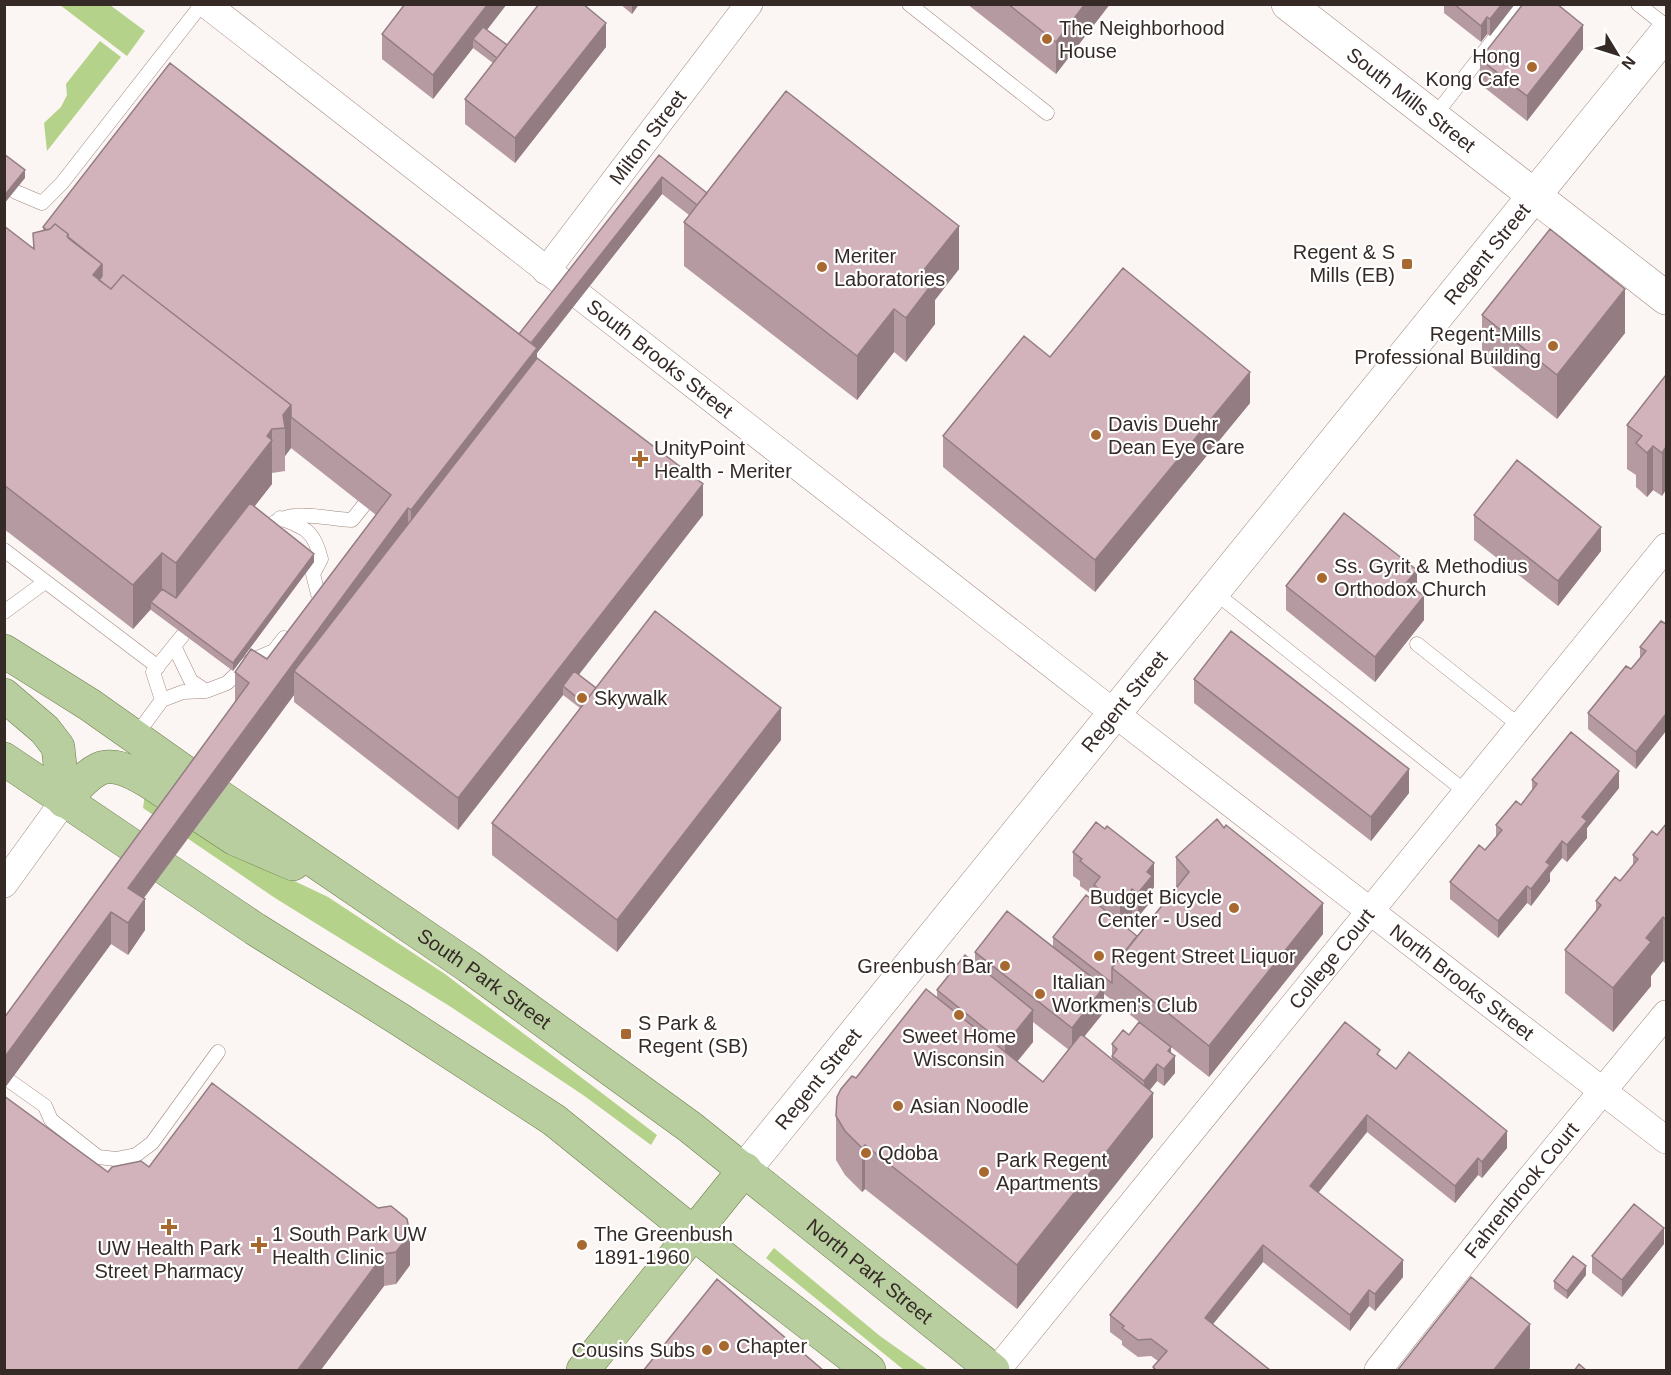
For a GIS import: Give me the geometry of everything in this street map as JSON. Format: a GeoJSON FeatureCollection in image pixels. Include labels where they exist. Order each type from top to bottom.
{"type":"FeatureCollection","features":[{"type":"Feature","properties":{"kind":"main road","name":"South Mills Street"},"geometry":{"type":"LineString","coordinates":[[1288,4],[1666,298]]}},
{"type":"Feature","properties":{"kind":"main road","name":"Regent Street"},"geometry":{"type":"LineString","coordinates":[[583,1371],[1666,33]]}},
{"type":"Feature","properties":{"kind":"main road"},"geometry":{"type":"LineString","coordinates":[[4,651],[90,705],[134,738],[201,800]]}},
{"type":"Feature","properties":{"kind":"main road"},"geometry":{"type":"LineString","coordinates":[[4,695],[45,730],[58,747],[64,801]]}},
{"type":"Feature","properties":{"kind":"main road"},"geometry":{"type":"LineString","coordinates":[[4,759],[255,929],[417,1030],[554,1120],[869,1371]]}},
{"type":"Feature","properties":{"kind":"main road"},"geometry":{"type":"LineString","coordinates":[[64,801],[102,767],[134,772],[201,800]]}},
{"type":"Feature","properties":{"kind":"main road","name":"South Park Street"},"geometry":{"type":"LineString","coordinates":[[201,800],[235,839],[290,863],[327,869],[468,966],[745,1169]]}},
{"type":"Feature","properties":{"kind":"main road","name":"North Park Street"},"geometry":{"type":"LineString","coordinates":[[745,1169],[995,1371]]}},
{"type":"Feature","properties":{"kind":"street","name":"South Brooks Street"},"geometry":{"type":"LineString","coordinates":[[206,4],[1114,713]]}},
{"type":"Feature","properties":{"kind":"street","name":"Milton Street"},"geometry":{"type":"LineString","coordinates":[[546,270],[749,4]]}},
{"type":"Feature","properties":{"kind":"street","name":"College Court"},"geometry":{"type":"LineString","coordinates":[[995,1371],[1666,547]]}},
{"type":"Feature","properties":{"kind":"street","name":"North Brooks Street"},"geometry":{"type":"LineString","coordinates":[[1114,713],[1666,1140]]}},
{"type":"Feature","properties":{"kind":"street"},"geometry":{"type":"LineString","coordinates":[[4,884],[64,801]]}},
{"type":"Feature","properties":{"kind":"street","name":"Fahrenbrook Court"},"geometry":{"type":"LineString","coordinates":[[1378,1371],[1666,1014]]}},
{"type":"Feature","properties":{"kind":"lane"},"geometry":{"type":"LineString","coordinates":[[4,182],[16,192],[42,203],[62,183],[202,4]]}},
{"type":"Feature","properties":{"kind":"lane"},"geometry":{"type":"LineString","coordinates":[[909,4],[1047,113]]}},
{"type":"Feature","properties":{"kind":"lane"},"geometry":{"type":"LineString","coordinates":[[1433,118],[1521,4]]}},
{"type":"Feature","properties":{"kind":"lane"},"geometry":{"type":"LineString","coordinates":[[1638,4],[1666,26]]}},
{"type":"Feature","properties":{"kind":"lane"},"geometry":{"type":"LineString","coordinates":[[331,577],[314,599],[313,574],[321,559],[316,538],[302,527],[274,522],[298,514],[352,520],[364,505]]}},
{"type":"Feature","properties":{"kind":"lane"},"geometry":{"type":"LineString","coordinates":[[4,550],[158,667]]}},
{"type":"Feature","properties":{"kind":"lane"},"geometry":{"type":"LineString","coordinates":[[4,612],[45,582]]}},
{"type":"Feature","properties":{"kind":"lane"},"geometry":{"type":"LineString","coordinates":[[1213,591],[1466,792]]}},
{"type":"Feature","properties":{"kind":"lane"},"geometry":{"type":"LineString","coordinates":[[134,738],[162,700],[183,692],[206,691],[227,683],[250,661],[274,651],[296,623]]}},
{"type":"Feature","properties":{"kind":"lane"},"geometry":{"type":"LineString","coordinates":[[162,700],[153,672],[183,635]]}},
{"type":"Feature","properties":{"kind":"lane"},"geometry":{"type":"LineString","coordinates":[[1417,644],[1520,726]]}},
{"type":"Feature","properties":{"kind":"lane"},"geometry":{"type":"LineString","coordinates":[[174,646],[191,681],[206,691]]}},
{"type":"Feature","properties":{"kind":"lane"},"geometry":{"type":"LineString","coordinates":[[4,1077],[45,1107],[51,1120],[98,1157],[116,1159],[136,1155],[152,1143],[218,1052]]}},
{"type":"Feature","properties":{"kind":"green space"},"geometry":{"type":"Polygon","coordinates":[[[60,5],[110,5],[145,31],[127,56],[60,5]]]}},
{"type":"Feature","properties":{"kind":"green space"},"geometry":{"type":"Polygon","coordinates":[[[100,41],[121,57],[47,151],[44,123],[61,107],[67,95],[66,84],[100,41]]]}},
{"type":"Feature","properties":{"kind":"green space"},"geometry":{"type":"Polygon","coordinates":[[[145,794],[246,858],[328,897],[445,974],[657,1135],[651,1145],[583,1095],[451,1007],[275,898],[143,808],[145,794]]]}},
{"type":"Feature","properties":{"kind":"green space"},"geometry":{"type":"Polygon","coordinates":[[[774,1248],[880,1336],[928,1370],[904,1370],[766,1258],[774,1248]]]}},
{"type":"Feature","properties":{"kind":"building"},"geometry":{"type":"Polygon","coordinates":[[[405,4],[488,4],[433,75],[382,34],[405,4]]]}},
{"type":"Feature","properties":{"kind":"building"},"geometry":{"type":"Polygon","coordinates":[[[539,4],[583,4],[606,23],[515,138],[465,99],[539,4]]]}},
{"type":"Feature","properties":{"kind":"building"},"geometry":{"type":"Polygon","coordinates":[[[1008,4],[1085,4],[1056,42],[1008,4]]]}},
{"type":"Feature","properties":{"kind":"building"},"geometry":{"type":"Polygon","coordinates":[[[1454,4],[1502,4],[1490,19],[1487,17],[1481,26],[1454,4]]]}},
{"type":"Feature","properties":{"kind":"building"},"geometry":{"type":"Polygon","coordinates":[[[1523,4],[1557,4],[1583,25],[1527,96],[1480,59],[1523,4]]]}},
{"type":"Feature","properties":{"kind":"building"},"geometry":{"type":"Polygon","coordinates":[[[483,27],[507,45],[497,58],[473,39],[483,27]]]}},
{"type":"Feature","properties":{"kind":"building"},"geometry":{"type":"Polygon","coordinates":[[[170,63],[537,348],[411,510],[408,508],[128,888],[145,899],[128,923],[111,912],[4,1058],[4,1018],[249,683],[235,672],[251,649],[267,659],[391,495],[291,417],[291,405],[123,275],[111,289],[99,280],[102,276],[102,264],[68,238],[68,234],[55,224],[47,230],[43,227],[170,63]]]}},
{"type":"Feature","properties":{"kind":"building","name":"Meriter Laboratories"},"geometry":{"type":"Polygon","coordinates":[[[786,91],[959,226],[923,271],[935,280],[906,318],[894,309],[857,356],[684,222],[786,91]]]}},
{"type":"Feature","properties":{"kind":"building"},"geometry":{"type":"Polygon","coordinates":[[[4,154],[25,170],[4,196],[4,154]]]}},
{"type":"Feature","properties":{"kind":"building"},"geometry":{"type":"Polygon","coordinates":[[[659,155],[707,193],[697,205],[662,177],[531,343],[519,334],[659,155]]]}},
{"type":"Feature","properties":{"kind":"building"},"geometry":{"type":"Polygon","coordinates":[[[55,224],[102,264],[93,275],[111,289],[123,275],[291,405],[283,415],[285,428],[272,429],[267,436],[272,440],[176,563],[162,553],[133,585],[4,485],[4,226],[34,249],[33,233],[50,229],[55,224]]]}},
{"type":"Feature","properties":{"kind":"building"},"geometry":{"type":"Polygon","coordinates":[[[1550,229],[1625,289],[1557,375],[1482,315],[1550,229]]]}},
{"type":"Feature","properties":{"kind":"building","name":"Davis Duehr Dean Eye Care"},"geometry":{"type":"Polygon","coordinates":[[[1123,268],[1250,372],[1095,560],[943,436],[1024,336],[1050,357],[1123,268]]]}},
{"type":"Feature","properties":{"kind":"building"},"geometry":{"type":"Polygon","coordinates":[[[537,358],[703,484],[458,798],[294,671],[537,358]]]}},
{"type":"Feature","properties":{"kind":"building"},"geometry":{"type":"Polygon","coordinates":[[[1666,375],[1666,447],[1662,453],[1653,446],[1647,453],[1636,443],[1642,436],[1627,425],[1666,375]]]}},
{"type":"Feature","properties":{"kind":"building"},"geometry":{"type":"Polygon","coordinates":[[[1517,460],[1601,527],[1558,581],[1474,515],[1517,460]]]}},
{"type":"Feature","properties":{"kind":"building"},"geometry":{"type":"Polygon","coordinates":[[[250,503],[314,554],[233,663],[151,602],[162,589],[176,598],[250,503]]]}},
{"type":"Feature","properties":{"kind":"building"},"geometry":{"type":"Polygon","coordinates":[[[1344,513],[1417,570],[1406,583],[1424,596],[1375,657],[1286,586],[1344,513]]]}},
{"type":"Feature","properties":{"kind":"building"},"geometry":{"type":"Polygon","coordinates":[[[655,611],[781,708],[617,920],[492,823],[655,611]]]}},
{"type":"Feature","properties":{"kind":"building"},"geometry":{"type":"Polygon","coordinates":[[[1661,621],[1666,624],[1666,714],[1636,752],[1588,713],[1626,666],[1631,669],[1646,651],[1640,647],[1661,621]]]}},
{"type":"Feature","properties":{"kind":"building"},"geometry":{"type":"Polygon","coordinates":[[[1231,631],[1409,769],[1371,817],[1194,679],[1231,631]]]}},
{"type":"Feature","properties":{"kind":"building"},"geometry":{"type":"Polygon","coordinates":[[[574,671],[596,688],[584,703],[563,686],[574,671]]]}},
{"type":"Feature","properties":{"kind":"building"},"geometry":{"type":"Polygon","coordinates":[[[1571,732],[1619,771],[1582,817],[1587,821],[1567,845],[1562,841],[1546,862],[1550,865],[1531,889],[1527,886],[1498,921],[1450,882],[1479,845],[1485,850],[1502,830],[1496,825],[1516,801],[1521,805],[1537,784],[1532,780],[1571,732]]]}},
{"type":"Feature","properties":{"kind":"building"},"geometry":{"type":"Polygon","coordinates":[[[1217,819],[1224,828],[1226,825],[1323,903],[1209,1046],[1112,968],[1189,872],[1176,857],[1217,819]]]}},
{"type":"Feature","properties":{"kind":"building"},"geometry":{"type":"Polygon","coordinates":[[[1096,822],[1105,829],[1107,826],[1154,863],[1147,872],[1152,876],[1138,893],[1132,889],[1120,905],[1094,885],[1100,877],[1080,861],[1082,859],[1073,852],[1096,822]]]}},
{"type":"Feature","properties":{"kind":"building"},"geometry":{"type":"Polygon","coordinates":[[[1666,824],[1666,920],[1663,917],[1646,938],[1651,942],[1613,988],[1565,950],[1601,905],[1596,901],[1615,877],[1620,881],[1638,859],[1633,855],[1652,831],[1657,835],[1666,824]]]}},
{"type":"Feature","properties":{"kind":"building"},"geometry":{"type":"Polygon","coordinates":[[[1086,895],[1137,936],[1112,968],[1112,983],[1053,937],[1086,895]]]}},
{"type":"Feature","properties":{"kind":"building"},"geometry":{"type":"Polygon","coordinates":[[[1007,911],[1104,987],[1072,1028],[975,952],[1007,911]]]}},
{"type":"Feature","properties":{"kind":"building"},"geometry":{"type":"Polygon","coordinates":[[[965,955],[1033,1010],[1005,1045],[937,990],[965,955]]]}},
{"type":"Feature","properties":{"kind":"building","name":"Park Regent Apartments"},"geometry":{"type":"Polygon","coordinates":[[[926,989],[1043,1082],[1081,1034],[1153,1093],[1017,1265],[865,1145],[862,1148],[845,1131],[836,1116],[837,1097],[841,1089],[852,1076],[856,1078],[926,989]]]}},
{"type":"Feature","properties":{"kind":"building"},"geometry":{"type":"Polygon","coordinates":[[[1139,1022],[1171,1047],[1168,1051],[1175,1056],[1164,1069],[1157,1064],[1144,1081],[1112,1056],[1117,1049],[1112,1044],[1123,1030],[1129,1035],[1139,1022]]]}},
{"type":"Feature","properties":{"kind":"building"},"geometry":{"type":"Polygon","coordinates":[[[1345,1022],[1380,1050],[1377,1054],[1396,1069],[1409,1052],[1507,1131],[1482,1162],[1478,1158],[1455,1186],[1367,1115],[1310,1186],[1403,1260],[1375,1294],[1369,1290],[1350,1315],[1263,1245],[1205,1318],[1271,1371],[1157,1371],[1153,1367],[1167,1351],[1151,1339],[1138,1340],[1110,1315],[1345,1022]]]}},
{"type":"Feature","properties":{"kind":"building","name":"1 South Park UW Health Clinic"},"geometry":{"type":"Polygon","coordinates":[[[212,1083],[378,1208],[391,1206],[407,1219],[410,1234],[396,1252],[384,1254],[297,1371],[4,1371],[4,1096],[108,1172],[112,1167],[141,1161],[149,1167],[212,1083]]]}},
{"type":"Feature","properties":{"kind":"building"},"geometry":{"type":"Polygon","coordinates":[[[1634,1204],[1664,1228],[1622,1280],[1592,1256],[1634,1204]]]}},
{"type":"Feature","properties":{"kind":"building"},"geometry":{"type":"Polygon","coordinates":[[[1573,1256],[1586,1266],[1567,1291],[1554,1281],[1573,1256]]]}},
{"type":"Feature","properties":{"kind":"building"},"geometry":{"type":"Polygon","coordinates":[[[1471,1277],[1530,1324],[1493,1371],[1397,1371],[1471,1277]]]}},
{"type":"Feature","properties":{"kind":"building"},"geometry":{"type":"Polygon","coordinates":[[[717,1279],[824,1371],[643,1371],[717,1279]]]}},
{"type":"Feature","properties":{"kind":"building"},"geometry":{"type":"Polygon","coordinates":[[[1579,1364],[1587,1371],[1574,1371],[1579,1364]]]}},
{"type":"Feature","properties":{"kind":"place","name":"The Neighborhood House"},"geometry":{"type":"Point","coordinates":[1047,39]}},
{"type":"Feature","properties":{"kind":"place","name":"Hong Kong Cafe"},"geometry":{"type":"Point","coordinates":[1532,67]}},
{"type":"Feature","properties":{"kind":"place","name":"Regent & S Mills (EB)"},"geometry":{"type":"Point","coordinates":[1407,264]}},
{"type":"Feature","properties":{"kind":"place","name":"Meriter Laboratories"},"geometry":{"type":"Point","coordinates":[822,267]}},
{"type":"Feature","properties":{"kind":"place","name":"Regent-Mills Professional Building"},"geometry":{"type":"Point","coordinates":[1553,346]}},
{"type":"Feature","properties":{"kind":"place","name":"Davis Duehr Dean Eye Care"},"geometry":{"type":"Point","coordinates":[1096,435]}},
{"type":"Feature","properties":{"kind":"place","name":"UnityPoint Health - Meriter"},"geometry":{"type":"Point","coordinates":[640,459]}},
{"type":"Feature","properties":{"kind":"place","name":"Ss. Gyrit & Methodius Orthodox Church"},"geometry":{"type":"Point","coordinates":[1322,578]}},
{"type":"Feature","properties":{"kind":"place","name":"Skywalk"},"geometry":{"type":"Point","coordinates":[582,698]}},
{"type":"Feature","properties":{"kind":"place","name":"Budget Bicycle Center - Used"},"geometry":{"type":"Point","coordinates":[1234,908]}},
{"type":"Feature","properties":{"kind":"place","name":"Regent Street Liquor"},"geometry":{"type":"Point","coordinates":[1099,956]}},
{"type":"Feature","properties":{"kind":"place","name":"Greenbush Bar"},"geometry":{"type":"Point","coordinates":[1005,966]}},
{"type":"Feature","properties":{"kind":"place","name":"Italian Workmen's Club"},"geometry":{"type":"Point","coordinates":[1040,994]}},
{"type":"Feature","properties":{"kind":"place","name":"Sweet Home Wisconsin"},"geometry":{"type":"Point","coordinates":[959,1015]}},
{"type":"Feature","properties":{"kind":"place","name":"S Park & Regent (SB)"},"geometry":{"type":"Point","coordinates":[626,1034]}},
{"type":"Feature","properties":{"kind":"place","name":"Asian Noodle"},"geometry":{"type":"Point","coordinates":[898,1106]}},
{"type":"Feature","properties":{"kind":"place","name":"Qdoba"},"geometry":{"type":"Point","coordinates":[866,1153]}},
{"type":"Feature","properties":{"kind":"place","name":"Park Regent Apartments"},"geometry":{"type":"Point","coordinates":[984,1172]}},
{"type":"Feature","properties":{"kind":"place","name":"UW Health Park Street Pharmacy"},"geometry":{"type":"Point","coordinates":[169,1227]}},
{"type":"Feature","properties":{"kind":"place","name":"1 South Park UW Health Clinic"},"geometry":{"type":"Point","coordinates":[259,1245]}},
{"type":"Feature","properties":{"kind":"place","name":"The Greenbush 1891-1960"},"geometry":{"type":"Point","coordinates":[582,1245]}},
{"type":"Feature","properties":{"kind":"place","name":"Chapter"},"geometry":{"type":"Point","coordinates":[724,1346]}},
{"type":"Feature","properties":{"kind":"place","name":"Cousins Subs"},"geometry":{"type":"Point","coordinates":[707,1350]}}]}
